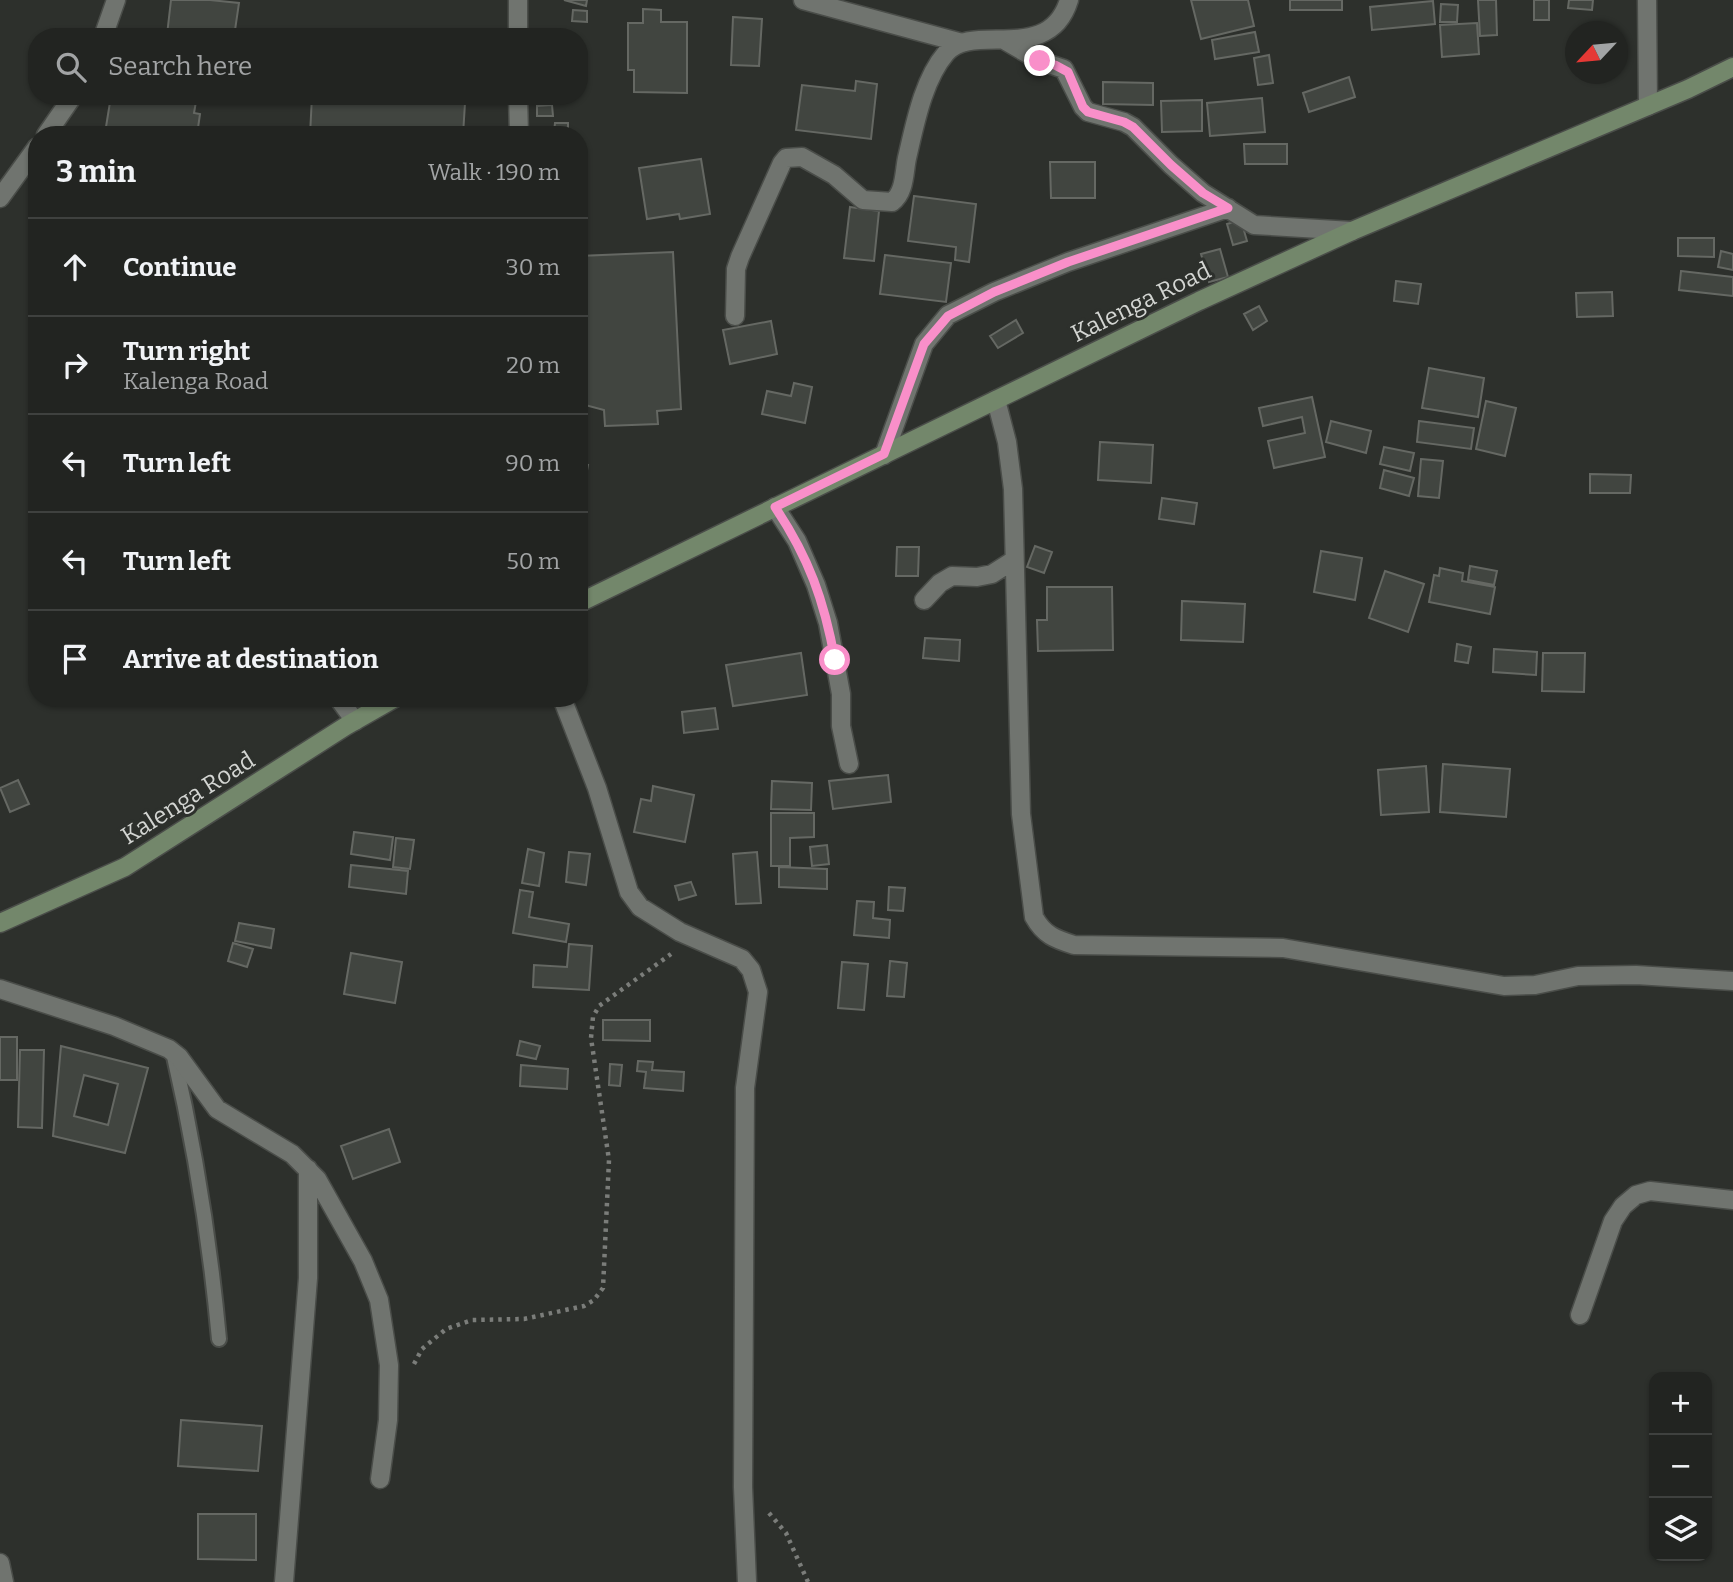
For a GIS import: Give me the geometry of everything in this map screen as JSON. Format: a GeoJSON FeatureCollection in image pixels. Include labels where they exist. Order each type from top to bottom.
{"type":"FeatureCollection","features":[{"type":"Feature","properties":{"kind":"main road","name":"Kalenga Road"},"geometry":{"type":"LineString","coordinates":[[588,599],[1199,301],[1352,231],[1648,106],[1733,67]]}},
{"type":"Feature","properties":{"kind":"main road","name":"Kalenga Road"},"geometry":{"type":"LineString","coordinates":[[0,923],[125,867],[379,707]]}},
{"type":"Feature","properties":{"kind":"street"},"geometry":{"type":"LineString","coordinates":[[106,28],[116,0]]}},
{"type":"Feature","properties":{"kind":"street"},"geometry":{"type":"LineString","coordinates":[[518,0],[518,28]]}},
{"type":"Feature","properties":{"kind":"street"},"geometry":{"type":"LineString","coordinates":[[803,0],[962,43],[1025,38],[1049,29],[1065,15],[1069,0]]}},
{"type":"Feature","properties":{"kind":"street"},"geometry":{"type":"LineString","coordinates":[[1647,0],[1648,106]]}},
{"type":"Feature","properties":{"kind":"street"},"geometry":{"type":"LineString","coordinates":[[1004,40],[1040,61],[1064,69],[1088,112],[1133,127],[1203,193],[1254,225],[1352,231]]}},
{"type":"Feature","properties":{"kind":"street"},"geometry":{"type":"LineString","coordinates":[[735,316],[736,269],[782,163],[789,157],[802,157],[834,175],[863,200],[890,203],[895,200],[903,184],[928,83],[945,54],[962,43]]}},
{"type":"Feature","properties":{"kind":"street"},"geometry":{"type":"LineString","coordinates":[[58,126],[68,105]]}},
{"type":"Feature","properties":{"kind":"street"},"geometry":{"type":"LineString","coordinates":[[518,105],[519,126]]}},
{"type":"Feature","properties":{"kind":"street"},"geometry":{"type":"LineString","coordinates":[[0,198],[28,159]]}},
{"type":"Feature","properties":{"kind":"street"},"geometry":{"type":"LineString","coordinates":[[884,454],[924,344],[948,316],[994,292],[1068,262],[1228,208]]}},
{"type":"Feature","properties":{"kind":"street"},"geometry":{"type":"LineString","coordinates":[[996,400],[1007,443],[1013,489],[1021,814],[1034,917],[1041,930],[1052,939],[1074,944],[1283,948],[1504,986],[1535,985],[1578,976],[1636,975],[1730,984]]}},
{"type":"Feature","properties":{"kind":"street"},"geometry":{"type":"LineString","coordinates":[[775,507],[797,541],[828,623],[841,694],[841,726],[849,764]]}},
{"type":"Feature","properties":{"kind":"street"},"geometry":{"type":"LineString","coordinates":[[924,600],[940,583],[953,576],[977,577],[992,574],[1014,560]]}},
{"type":"Feature","properties":{"kind":"street"},"geometry":{"type":"LineString","coordinates":[[345,707],[355,721]]}},
{"type":"Feature","properties":{"kind":"street"},"geometry":{"type":"LineString","coordinates":[[566,707],[597,788],[629,892],[640,907],[680,932],[742,959],[751,970],[758,992],[745,1088],[743,1487],[747,1582]]}},
{"type":"Feature","properties":{"kind":"street"},"geometry":{"type":"LineString","coordinates":[[0,989],[114,1026],[173,1052],[217,1109],[292,1154],[317,1179],[363,1261],[379,1300],[389,1365],[388,1420],[380,1479]]}},
{"type":"Feature","properties":{"kind":"street"},"geometry":{"type":"LineString","coordinates":[[284,1582],[308,1278],[308,1170]]}},
{"type":"Feature","properties":{"kind":"street"},"geometry":{"type":"LineString","coordinates":[[1580,1315],[1614,1221],[1623,1206],[1636,1195],[1650,1191],[1733,1200]]}},
{"type":"Feature","properties":{"kind":"street"},"geometry":{"type":"LineString","coordinates":[[0,1563],[4,1582]]}},
{"type":"Feature","properties":{"kind":"lane"},"geometry":{"type":"LineString","coordinates":[[173,1052],[193,1142],[211,1255],[219,1339]]}},
{"type":"Feature","properties":{"kind":"path"},"geometry":{"type":"LineString","coordinates":[[411,1370],[422,1349],[446,1329],[472,1320],[524,1319],[584,1306],[594,1300],[603,1288],[609,1160],[591,1038],[593,1017],[599,1006],[624,986],[694,938]]}},
{"type":"Feature","properties":{"kind":"path"},"geometry":{"type":"LineString","coordinates":[[743,1487],[786,1533],[808,1582]]}},
{"type":"Feature","properties":{"kind":"building"},"geometry":{"type":"Polygon","coordinates":[[[171,0],[239,3],[235,28],[168,28],[171,0]]]}},
{"type":"Feature","properties":{"kind":"building"},"geometry":{"type":"Polygon","coordinates":[[[564,0],[587,0],[586,6],[564,0]]]}},
{"type":"Feature","properties":{"kind":"building"},"geometry":{"type":"Polygon","coordinates":[[[1191,0],[1248,0],[1254,26],[1201,39],[1191,0]]]}},
{"type":"Feature","properties":{"kind":"building"},"geometry":{"type":"Polygon","coordinates":[[[1290,0],[1342,0],[1342,10],[1290,10],[1290,0]]]}},
{"type":"Feature","properties":{"kind":"building"},"geometry":{"type":"Polygon","coordinates":[[[1478,0],[1496,0],[1497,35],[1480,36],[1478,0]]]}},
{"type":"Feature","properties":{"kind":"building"},"geometry":{"type":"Polygon","coordinates":[[[1534,0],[1549,0],[1549,20],[1534,20],[1534,0]]]}},
{"type":"Feature","properties":{"kind":"building"},"geometry":{"type":"Polygon","coordinates":[[[1569,0],[1593,0],[1592,10],[1568,8],[1569,0]]]}},
{"type":"Feature","properties":{"kind":"building"},"geometry":{"type":"Polygon","coordinates":[[[1433,1],[1435,24],[1372,30],[1370,7],[1433,1]]]}},
{"type":"Feature","properties":{"kind":"building"},"geometry":{"type":"Polygon","coordinates":[[[1441,4],[1458,5],[1457,22],[1440,22],[1441,4]]]}},
{"type":"Feature","properties":{"kind":"building"},"geometry":{"type":"Polygon","coordinates":[[[643,9],[661,10],[661,22],[687,22],[687,93],[634,92],[634,70],[628,70],[628,23],[643,23],[643,9]]]}},
{"type":"Feature","properties":{"kind":"building"},"geometry":{"type":"Polygon","coordinates":[[[573,10],[587,11],[587,22],[572,21],[573,10]]]}},
{"type":"Feature","properties":{"kind":"building"},"geometry":{"type":"Polygon","coordinates":[[[733,17],[762,19],[759,66],[731,65],[733,17]]]}},
{"type":"Feature","properties":{"kind":"building"},"geometry":{"type":"Polygon","coordinates":[[[1477,23],[1479,54],[1442,57],[1440,25],[1477,23]]]}},
{"type":"Feature","properties":{"kind":"building"},"geometry":{"type":"Polygon","coordinates":[[[1255,32],[1259,52],[1215,59],[1212,40],[1255,32]]]}},
{"type":"Feature","properties":{"kind":"building"},"geometry":{"type":"Polygon","coordinates":[[[1269,55],[1273,83],[1258,85],[1254,58],[1269,55]]]}},
{"type":"Feature","properties":{"kind":"building"},"geometry":{"type":"Polygon","coordinates":[[[1349,77],[1355,97],[1309,112],[1303,93],[1349,77]]]}},
{"type":"Feature","properties":{"kind":"building"},"geometry":{"type":"Polygon","coordinates":[[[856,81],[877,84],[871,139],[796,130],[802,85],[855,91],[856,81]]]}},
{"type":"Feature","properties":{"kind":"building"},"geometry":{"type":"Polygon","coordinates":[[[1103,82],[1153,83],[1153,105],[1103,104],[1103,82]]]}},
{"type":"Feature","properties":{"kind":"building"},"geometry":{"type":"Polygon","coordinates":[[[1262,98],[1265,132],[1210,136],[1207,103],[1262,98]]]}},
{"type":"Feature","properties":{"kind":"building"},"geometry":{"type":"Polygon","coordinates":[[[1202,100],[1202,131],[1162,132],[1161,101],[1202,100]]]}},
{"type":"Feature","properties":{"kind":"building"},"geometry":{"type":"Polygon","coordinates":[[[110,105],[195,105],[194,113],[200,114],[198,126],[106,126],[110,105]]]}},
{"type":"Feature","properties":{"kind":"building"},"geometry":{"type":"Polygon","coordinates":[[[312,105],[465,105],[464,126],[310,126],[312,105]]]}},
{"type":"Feature","properties":{"kind":"building"},"geometry":{"type":"Polygon","coordinates":[[[552,105],[553,116],[537,116],[537,106],[552,105]]]}},
{"type":"Feature","properties":{"kind":"building"},"geometry":{"type":"Polygon","coordinates":[[[555,123],[568,123],[568,126],[555,126],[555,123]]]}},
{"type":"Feature","properties":{"kind":"building"},"geometry":{"type":"Polygon","coordinates":[[[1244,144],[1287,144],[1287,164],[1245,164],[1244,144]]]}},
{"type":"Feature","properties":{"kind":"building"},"geometry":{"type":"Polygon","coordinates":[[[701,159],[710,214],[680,219],[679,214],[647,219],[639,168],[701,159]]]}},
{"type":"Feature","properties":{"kind":"building"},"geometry":{"type":"Polygon","coordinates":[[[1050,162],[1095,162],[1095,198],[1051,198],[1050,162]]]}},
{"type":"Feature","properties":{"kind":"building"},"geometry":{"type":"Polygon","coordinates":[[[914,196],[976,204],[969,262],[955,260],[956,247],[908,241],[914,196]]]}},
{"type":"Feature","properties":{"kind":"building"},"geometry":{"type":"Polygon","coordinates":[[[850,207],[879,211],[874,261],[844,258],[850,207]]]}},
{"type":"Feature","properties":{"kind":"building"},"geometry":{"type":"Polygon","coordinates":[[[1241,220],[1247,241],[1233,245],[1227,224],[1241,220]]]}},
{"type":"Feature","properties":{"kind":"building"},"geometry":{"type":"Polygon","coordinates":[[[1678,238],[1714,238],[1714,257],[1678,256],[1678,238]]]}},
{"type":"Feature","properties":{"kind":"building"},"geometry":{"type":"Polygon","coordinates":[[[1220,249],[1228,277],[1209,282],[1201,254],[1220,249]]]}},
{"type":"Feature","properties":{"kind":"building"},"geometry":{"type":"Polygon","coordinates":[[[1721,251],[1733,254],[1733,270],[1718,267],[1721,251]]]}},
{"type":"Feature","properties":{"kind":"building"},"geometry":{"type":"Polygon","coordinates":[[[673,252],[681,409],[657,411],[658,424],[605,426],[604,410],[588,406],[588,256],[673,252]]]}},
{"type":"Feature","properties":{"kind":"building"},"geometry":{"type":"Polygon","coordinates":[[[885,255],[951,263],[946,302],[880,294],[885,255]]]}},
{"type":"Feature","properties":{"kind":"building"},"geometry":{"type":"Polygon","coordinates":[[[1681,271],[1733,277],[1733,296],[1679,290],[1681,271]]]}},
{"type":"Feature","properties":{"kind":"building"},"geometry":{"type":"Polygon","coordinates":[[[1396,281],[1421,284],[1418,304],[1394,301],[1396,281]]]}},
{"type":"Feature","properties":{"kind":"building"},"geometry":{"type":"Polygon","coordinates":[[[1612,292],[1613,316],[1577,317],[1576,293],[1612,292]]]}},
{"type":"Feature","properties":{"kind":"building"},"geometry":{"type":"Polygon","coordinates":[[[1259,306],[1267,321],[1253,330],[1244,314],[1259,306]]]}},
{"type":"Feature","properties":{"kind":"building"},"geometry":{"type":"Polygon","coordinates":[[[1016,320],[1023,333],[998,348],[990,336],[1016,320]]]}},
{"type":"Feature","properties":{"kind":"building"},"geometry":{"type":"Polygon","coordinates":[[[771,321],[777,354],[730,364],[723,330],[771,321]]]}},
{"type":"Feature","properties":{"kind":"building"},"geometry":{"type":"Polygon","coordinates":[[[1429,368],[1484,378],[1478,417],[1422,408],[1429,368]]]}},
{"type":"Feature","properties":{"kind":"building"},"geometry":{"type":"Polygon","coordinates":[[[794,383],[812,387],[805,423],[762,414],[767,391],[791,396],[794,383]]]}},
{"type":"Feature","properties":{"kind":"building"},"geometry":{"type":"Polygon","coordinates":[[[1312,397],[1325,457],[1274,468],[1268,441],[1305,433],[1302,417],[1263,426],[1259,408],[1312,397]]]}},
{"type":"Feature","properties":{"kind":"building"},"geometry":{"type":"Polygon","coordinates":[[[1486,401],[1516,408],[1505,456],[1476,449],[1486,401]]]}},
{"type":"Feature","properties":{"kind":"building"},"geometry":{"type":"Polygon","coordinates":[[[1331,421],[1371,431],[1366,453],[1326,442],[1331,421]]]}},
{"type":"Feature","properties":{"kind":"building"},"geometry":{"type":"Polygon","coordinates":[[[1419,421],[1474,428],[1471,449],[1417,442],[1419,421]]]}},
{"type":"Feature","properties":{"kind":"building"},"geometry":{"type":"Polygon","coordinates":[[[1100,442],[1153,445],[1151,483],[1098,480],[1100,442]]]}},
{"type":"Feature","properties":{"kind":"building"},"geometry":{"type":"Polygon","coordinates":[[[1384,447],[1414,453],[1410,471],[1380,464],[1384,447]]]}},
{"type":"Feature","properties":{"kind":"building"},"geometry":{"type":"Polygon","coordinates":[[[1421,459],[1443,461],[1439,498],[1418,496],[1421,459]]]}},
{"type":"Feature","properties":{"kind":"building"},"geometry":{"type":"Polygon","coordinates":[[[1384,470],[1414,478],[1409,496],[1380,488],[1384,470]]]}},
{"type":"Feature","properties":{"kind":"building"},"geometry":{"type":"Polygon","coordinates":[[[1590,474],[1631,475],[1630,493],[1590,493],[1590,474]]]}},
{"type":"Feature","properties":{"kind":"building"},"geometry":{"type":"Polygon","coordinates":[[[1162,498],[1197,503],[1194,524],[1159,519],[1162,498]]]}},
{"type":"Feature","properties":{"kind":"building"},"geometry":{"type":"Polygon","coordinates":[[[1035,546],[1052,552],[1044,573],[1027,567],[1035,546]]]}},
{"type":"Feature","properties":{"kind":"building"},"geometry":{"type":"Polygon","coordinates":[[[897,547],[919,547],[918,576],[896,576],[897,547]]]}},
{"type":"Feature","properties":{"kind":"building"},"geometry":{"type":"Polygon","coordinates":[[[1321,551],[1362,558],[1355,600],[1314,592],[1321,551]]]}},
{"type":"Feature","properties":{"kind":"building"},"geometry":{"type":"Polygon","coordinates":[[[1470,566],[1497,571],[1494,585],[1468,580],[1470,566]]]}},
{"type":"Feature","properties":{"kind":"building"},"geometry":{"type":"Polygon","coordinates":[[[1440,568],[1463,573],[1462,581],[1495,587],[1490,614],[1429,602],[1434,575],[1439,576],[1440,568]]]}},
{"type":"Feature","properties":{"kind":"building"},"geometry":{"type":"Polygon","coordinates":[[[1385,571],[1424,584],[1408,632],[1369,618],[1385,571]]]}},
{"type":"Feature","properties":{"kind":"building"},"geometry":{"type":"Polygon","coordinates":[[[1047,587],[1112,587],[1113,650],[1038,651],[1037,620],[1047,620],[1047,587]]]}},
{"type":"Feature","properties":{"kind":"building"},"geometry":{"type":"Polygon","coordinates":[[[1182,601],[1245,604],[1243,642],[1181,640],[1182,601]]]}},
{"type":"Feature","properties":{"kind":"building"},"geometry":{"type":"Polygon","coordinates":[[[925,638],[960,640],[959,661],[923,658],[925,638]]]}},
{"type":"Feature","properties":{"kind":"building"},"geometry":{"type":"Polygon","coordinates":[[[1457,644],[1471,647],[1468,663],[1455,661],[1457,644]]]}},
{"type":"Feature","properties":{"kind":"building"},"geometry":{"type":"Polygon","coordinates":[[[1494,649],[1537,652],[1536,675],[1493,672],[1494,649]]]}},
{"type":"Feature","properties":{"kind":"building"},"geometry":{"type":"Polygon","coordinates":[[[801,653],[807,695],[733,706],[726,665],[801,653]]]}},
{"type":"Feature","properties":{"kind":"building"},"geometry":{"type":"Polygon","coordinates":[[[1543,653],[1585,653],[1584,692],[1542,691],[1543,653]]]}},
{"type":"Feature","properties":{"kind":"building"},"geometry":{"type":"Polygon","coordinates":[[[715,708],[718,729],[684,733],[682,712],[715,708]]]}},
{"type":"Feature","properties":{"kind":"building"},"geometry":{"type":"Polygon","coordinates":[[[1443,764],[1510,769],[1506,817],[1440,812],[1443,764]]]}},
{"type":"Feature","properties":{"kind":"building"},"geometry":{"type":"Polygon","coordinates":[[[1426,766],[1429,812],[1381,815],[1378,770],[1426,766]]]}},
{"type":"Feature","properties":{"kind":"building"},"geometry":{"type":"Polygon","coordinates":[[[888,775],[891,802],[833,809],[829,781],[888,775]]]}},
{"type":"Feature","properties":{"kind":"building"},"geometry":{"type":"Polygon","coordinates":[[[18,780],[29,804],[10,812],[0,788],[18,780]]]}},
{"type":"Feature","properties":{"kind":"building"},"geometry":{"type":"Polygon","coordinates":[[[772,781],[812,783],[811,810],[771,809],[772,781]]]}},
{"type":"Feature","properties":{"kind":"building"},"geometry":{"type":"Polygon","coordinates":[[[653,786],[694,795],[685,842],[634,832],[641,799],[651,801],[653,786]]]}},
{"type":"Feature","properties":{"kind":"building"},"geometry":{"type":"Polygon","coordinates":[[[771,813],[814,813],[814,837],[790,838],[790,866],[771,866],[771,813]]]}},
{"type":"Feature","properties":{"kind":"building"},"geometry":{"type":"Polygon","coordinates":[[[354,832],[393,837],[390,860],[351,854],[354,832]]]}},
{"type":"Feature","properties":{"kind":"building"},"geometry":{"type":"Polygon","coordinates":[[[396,838],[414,840],[410,869],[393,867],[396,838]]]}},
{"type":"Feature","properties":{"kind":"building"},"geometry":{"type":"Polygon","coordinates":[[[827,845],[829,864],[812,866],[810,847],[827,845]]]}},
{"type":"Feature","properties":{"kind":"building"},"geometry":{"type":"Polygon","coordinates":[[[528,849],[544,853],[539,886],[522,883],[528,849]]]}},
{"type":"Feature","properties":{"kind":"building"},"geometry":{"type":"Polygon","coordinates":[[[569,852],[590,854],[586,885],[566,882],[569,852]]]}},
{"type":"Feature","properties":{"kind":"building"},"geometry":{"type":"Polygon","coordinates":[[[757,852],[761,903],[736,904],[733,854],[757,852]]]}},
{"type":"Feature","properties":{"kind":"building"},"geometry":{"type":"Polygon","coordinates":[[[351,865],[408,871],[406,894],[349,887],[351,865]]]}},
{"type":"Feature","properties":{"kind":"building"},"geometry":{"type":"Polygon","coordinates":[[[779,867],[827,869],[827,889],[779,887],[779,867]]]}},
{"type":"Feature","properties":{"kind":"building"},"geometry":{"type":"Polygon","coordinates":[[[691,882],[696,895],[679,900],[675,886],[691,882]]]}},
{"type":"Feature","properties":{"kind":"building"},"geometry":{"type":"Polygon","coordinates":[[[889,887],[905,888],[903,911],[888,910],[889,887]]]}},
{"type":"Feature","properties":{"kind":"building"},"geometry":{"type":"Polygon","coordinates":[[[520,890],[533,892],[529,917],[569,924],[566,942],[513,933],[520,890]]]}},
{"type":"Feature","properties":{"kind":"building"},"geometry":{"type":"Polygon","coordinates":[[[857,901],[874,902],[873,918],[890,920],[889,938],[854,935],[857,901]]]}},
{"type":"Feature","properties":{"kind":"building"},"geometry":{"type":"Polygon","coordinates":[[[239,923],[274,929],[271,948],[235,941],[239,923]]]}},
{"type":"Feature","properties":{"kind":"building"},"geometry":{"type":"Polygon","coordinates":[[[233,943],[253,949],[247,967],[228,961],[233,943]]]}},
{"type":"Feature","properties":{"kind":"building"},"geometry":{"type":"Polygon","coordinates":[[[569,944],[592,946],[589,990],[533,987],[534,965],[567,967],[569,944]]]}},
{"type":"Feature","properties":{"kind":"building"},"geometry":{"type":"Polygon","coordinates":[[[351,953],[402,962],[395,1003],[344,994],[351,953]]]}},
{"type":"Feature","properties":{"kind":"building"},"geometry":{"type":"Polygon","coordinates":[[[890,961],[907,963],[904,997],[887,996],[890,961]]]}},
{"type":"Feature","properties":{"kind":"building"},"geometry":{"type":"Polygon","coordinates":[[[842,962],[868,964],[864,1010],[838,1008],[842,962]]]}},
{"type":"Feature","properties":{"kind":"building"},"geometry":{"type":"Polygon","coordinates":[[[603,1020],[650,1020],[650,1041],[603,1040],[603,1020]]]}},
{"type":"Feature","properties":{"kind":"building"},"geometry":{"type":"Polygon","coordinates":[[[0,1037],[17,1037],[17,1080],[0,1080],[0,1037]]]}},
{"type":"Feature","properties":{"kind":"building"},"geometry":{"type":"Polygon","coordinates":[[[520,1041],[540,1046],[536,1059],[517,1055],[520,1041]]]}},
{"type":"Feature","properties":{"kind":"building"},"geometry":{"type":"Polygon","coordinates":[[[61,1046],[148,1068],[125,1153],[53,1136],[61,1046]],[[84,1075],[74,1116],[108,1125],[118,1084],[84,1075]]]}},
{"type":"Feature","properties":{"kind":"building"},"geometry":{"type":"Polygon","coordinates":[[[20,1050],[44,1050],[42,1128],[18,1127],[20,1050]]]}},
{"type":"Feature","properties":{"kind":"building"},"geometry":{"type":"Polygon","coordinates":[[[638,1061],[653,1062],[652,1070],[684,1072],[683,1091],[644,1088],[646,1072],[637,1071],[638,1061]]]}},
{"type":"Feature","properties":{"kind":"building"},"geometry":{"type":"Polygon","coordinates":[[[610,1064],[622,1065],[620,1086],[609,1085],[610,1064]]]}},
{"type":"Feature","properties":{"kind":"building"},"geometry":{"type":"Polygon","coordinates":[[[521,1065],[568,1069],[567,1089],[520,1086],[521,1065]]]}},
{"type":"Feature","properties":{"kind":"building"},"geometry":{"type":"Polygon","coordinates":[[[389,1129],[400,1162],[353,1179],[341,1146],[389,1129]]]}},
{"type":"Feature","properties":{"kind":"building"},"geometry":{"type":"Polygon","coordinates":[[[181,1420],[262,1426],[258,1471],[178,1466],[181,1420]]]}},
{"type":"Feature","properties":{"kind":"building"},"geometry":{"type":"Polygon","coordinates":[[[198,1514],[256,1514],[256,1560],[198,1559],[198,1514]]]}},
{"type":"Feature","properties":{"kind":"route"},"geometry":{"type":"LineString","coordinates":[[835,660],[828,623],[816,586],[797,541],[775,507],[884,454],[924,344],[948,316],[994,292],[1068,262],[1228,208],[1203,193],[1133,127],[1088,112],[1083,107],[1068,72],[1040,61]]}}]}
